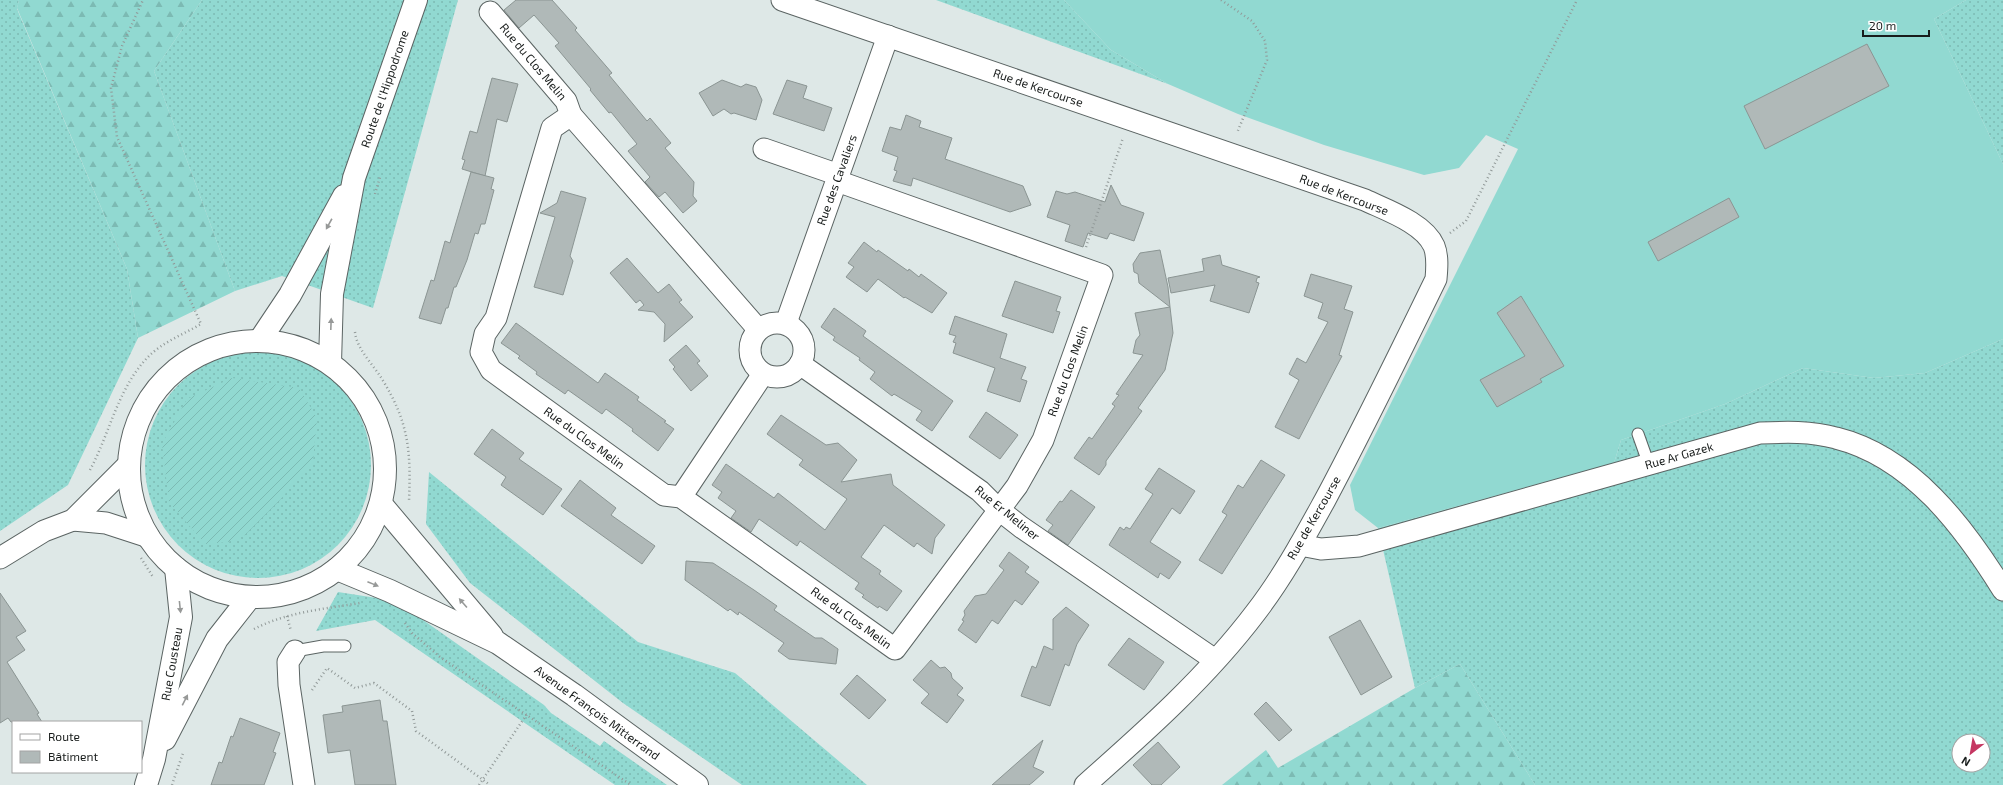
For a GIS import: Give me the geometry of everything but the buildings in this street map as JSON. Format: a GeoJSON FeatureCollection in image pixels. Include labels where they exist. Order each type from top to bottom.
{"type":"FeatureCollection","features":[{"type":"Feature","properties":{"kind":"main road","name":"Route de l'Hippodrome"},"geometry":{"type":"LineString","coordinates":[[330,363],[332,294],[354,178],[416,0]]}},
{"type":"Feature","properties":{"kind":"main road","name":"Route de l'Hippodrome"},"geometry":{"type":"LineString","coordinates":[[260,340],[290,295],[354,178]]}},
{"type":"Feature","properties":{"kind":"main road"},"geometry":{"type":"LineString","coordinates":[[260,340],[296,346],[330,363],[359,390],[378,426],[386,465],[381,504],[370,529],[360,546],[337,569],[312,585],[285,594],[250,597],[223,592],[201,583],[144,546],[130,490],[128,464],[136,425],[155,390],[160,385],[185,362],[222,345],[241,341],[260,340]]}},
{"type":"Feature","properties":{"kind":"main road","name":"Avenue François Mitterrand"},"geometry":{"type":"LineString","coordinates":[[381,504],[498,643]]}},
{"type":"Feature","properties":{"kind":"main road","name":"Rue Cousteau"},"geometry":{"type":"LineString","coordinates":[[146,785],[154,759],[181,617],[176,568]]}},
{"type":"Feature","properties":{"kind":"main road","name":"Avenue François Mitterrand"},"geometry":{"type":"LineString","coordinates":[[337,569],[390,591],[498,643],[574,695],[697,785]]}},
{"type":"Feature","properties":{"kind":"main road","name":"Rue Cousteau"},"geometry":{"type":"LineString","coordinates":[[154,759],[217,639],[250,597]]}},
{"type":"Feature","properties":{"kind":"street","name":"Rue de Kercourse"},"geometry":{"type":"LineString","coordinates":[[782,0],[1365,200],[1409,221],[1422,231],[1434,245],[1437,261],[1436,279],[1340,471],[1300,545],[1256,612],[1215,660],[1157,721],[1084,785]]}},
{"type":"Feature","properties":{"kind":"street","name":"Rue du Clos Melin"},"geometry":{"type":"LineString","coordinates":[[490,12],[566,101],[571,115],[758,329]]}},
{"type":"Feature","properties":{"kind":"street","name":"Rue des Cavaliers"},"geometry":{"type":"LineString","coordinates":[[786,323],[888,36]]}},
{"type":"Feature","properties":{"kind":"street","name":"Rue du Clos Melin"},"geometry":{"type":"LineString","coordinates":[[571,115],[552,128],[496,318],[485,334],[481,352],[491,370],[664,495],[682,497],[895,649],[1017,486],[1043,440],[1102,275],[838,178],[764,149]]}},
{"type":"Feature","properties":{"kind":"street"},"geometry":{"type":"LineString","coordinates":[[776,322],[786,323],[793,327],[802,340],[803,355],[800,364],[792,372],[782,377],[772,377],[763,374],[755,368],[751,358],[750,347],[758,329],[767,324],[776,322]]}},
{"type":"Feature","properties":{"kind":"street","name":"Rue Er Meliner"},"geometry":{"type":"LineString","coordinates":[[800,364],[980,491],[998,510],[1215,660]]}},
{"type":"Feature","properties":{"kind":"street"},"geometry":{"type":"LineString","coordinates":[[682,497],[763,374]]}},
{"type":"Feature","properties":{"kind":"street","name":"Rue Ar Gazek"},"geometry":{"type":"LineString","coordinates":[[1300,545],[1321,550],[1359,546],[1760,433],[1798,432],[1836,438],[1866,449],[1899,468],[1934,498],[1979,552],[2003,590]]}},
{"type":"Feature","properties":{"kind":"street"},"geometry":{"type":"LineString","coordinates":[[0,558],[44,531],[72,520],[128,464]]}},
{"type":"Feature","properties":{"kind":"street"},"geometry":{"type":"LineString","coordinates":[[72,520],[106,523],[144,546]]}},
{"type":"Feature","properties":{"kind":"street"},"geometry":{"type":"LineString","coordinates":[[295,651],[288,662],[289,685],[304,785]]}},
{"type":"Feature","properties":{"kind":"lane"},"geometry":{"type":"LineString","coordinates":[[1638,434],[1648,465]]}},
{"type":"Feature","properties":{"kind":"lane"},"geometry":{"type":"LineString","coordinates":[[295,651],[322,646],[345,646]]}},
{"type":"Feature","properties":{"kind":"path"},"geometry":{"type":"LineString","coordinates":[[88,474],[100,451],[111,418],[141,366],[149,356],[201,324],[117,137],[111,88],[122,46],[143,0]]}},
{"type":"Feature","properties":{"kind":"path"},"geometry":{"type":"LineString","coordinates":[[1221,0],[1252,21],[1265,41],[1267,60],[1253,97],[1228,152]]}},
{"type":"Feature","properties":{"kind":"path"},"geometry":{"type":"LineString","coordinates":[[1434,245],[1466,221],[1577,0]]}},
{"type":"Feature","properties":{"kind":"path"},"geometry":{"type":"LineString","coordinates":[[1080,267],[1130,119]]}},
{"type":"Feature","properties":{"kind":"path"},"geometry":{"type":"LineString","coordinates":[[374,197],[380,176]]}},
{"type":"Feature","properties":{"kind":"path"},"geometry":{"type":"LineString","coordinates":[[354,329],[355,335],[364,354],[394,399],[404,424],[409,447],[409,507]]}},
{"type":"Feature","properties":{"kind":"path"},"geometry":{"type":"LineString","coordinates":[[144,546],[155,581]]}},
{"type":"Feature","properties":{"kind":"path"},"geometry":{"type":"LineString","coordinates":[[250,631],[264,624],[311,610],[360,603],[368,605]]}},
{"type":"Feature","properties":{"kind":"path"},"geometry":{"type":"LineString","coordinates":[[404,621],[412,633],[440,657],[631,785]]}},
{"type":"Feature","properties":{"kind":"path"},"geometry":{"type":"LineString","coordinates":[[308,696],[327,668],[355,688],[374,684],[412,711],[416,731],[490,785]]}},
{"type":"Feature","properties":{"kind":"path"},"geometry":{"type":"LineString","coordinates":[[479,785],[527,714]]}},
{"type":"Feature","properties":{"kind":"green space"},"geometry":{"type":"Polygon","coordinates":[[[0,0],[19,0],[17,9],[127,269],[138,338],[68,485],[0,531],[0,0]]]}},
{"type":"Feature","properties":{"kind":"green space"},"geometry":{"type":"Polygon","coordinates":[[[19,0],[202,0],[154,71],[235,291],[138,338],[127,269],[17,8],[19,0]]]}},
{"type":"Feature","properties":{"kind":"green space"},"geometry":{"type":"Polygon","coordinates":[[[202,0],[458,0],[373,308],[282,276],[235,291],[154,71],[202,0]]]}},
{"type":"Feature","properties":{"kind":"green space"},"geometry":{"type":"Polygon","coordinates":[[[936,0],[1064,0],[1111,50],[1168,84],[936,0]]]}},
{"type":"Feature","properties":{"kind":"green space"},"geometry":{"type":"Polygon","coordinates":[[[1064,0],[1966,0],[1934,19],[2003,164],[2003,339],[1925,373],[1874,378],[1803,368],[1725,404],[1621,440],[1614,463],[1378,528],[1355,510],[1350,485],[1518,149],[1486,135],[1459,168],[1424,175],[1324,145],[1238,114],[1168,84],[1111,50],[1064,0]]]}},
{"type":"Feature","properties":{"kind":"green space"},"geometry":{"type":"Polygon","coordinates":[[[1966,0],[2003,0],[2003,164],[1934,19],[1966,0]]]}},
{"type":"Feature","properties":{"kind":"green space"},"geometry":{"type":"Polygon","coordinates":[[[2003,339],[2003,785],[1535,785],[1460,664],[1415,688],[1378,528],[1614,463],[1621,440],[1725,404],[1803,368],[1874,378],[1925,373],[2003,339]]]}},
{"type":"Feature","properties":{"kind":"green space"},"geometry":{"type":"Polygon","coordinates":[[[258,352],[280,354],[311,365],[338,385],[358,412],[369,443],[371,465],[369,487],[358,518],[338,545],[311,565],[280,576],[258,578],[236,576],[205,565],[178,545],[158,518],[147,487],[145,465],[147,443],[158,412],[178,385],[205,365],[236,354],[258,352]]]}},
{"type":"Feature","properties":{"kind":"green space"},"geometry":{"type":"Polygon","coordinates":[[[232,378],[299,388],[317,418],[313,461],[279,501],[245,535],[228,542],[205,544],[169,502],[162,444],[187,399],[232,378]]]}},
{"type":"Feature","properties":{"kind":"green space"},"geometry":{"type":"Polygon","coordinates":[[[429,472],[638,642],[735,673],[867,785],[742,785],[623,703],[470,583],[426,524],[429,472]]]}},
{"type":"Feature","properties":{"kind":"green space"},"geometry":{"type":"Polygon","coordinates":[[[338,592],[396,601],[544,705],[551,713],[600,746],[604,741],[667,785],[615,785],[375,620],[316,631],[338,592]]]}},
{"type":"Feature","properties":{"kind":"green space"},"geometry":{"type":"Polygon","coordinates":[[[1460,664],[1535,785],[1222,785],[1266,750],[1278,768],[1415,688],[1460,664]]]}}]}
